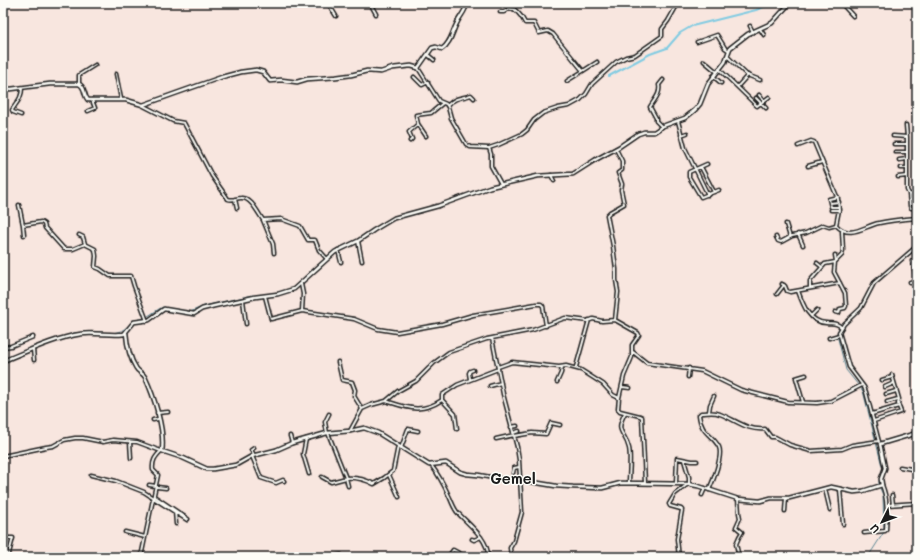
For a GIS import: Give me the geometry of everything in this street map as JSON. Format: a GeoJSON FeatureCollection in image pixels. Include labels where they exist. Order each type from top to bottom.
{"type":"FeatureCollection","features":[{"type":"Feature","properties":{"kind":"street"},"geometry":{"type":"LineString","coordinates":[[328,3],[336,16]]}},
{"type":"Feature","properties":{"kind":"street"},"geometry":{"type":"LineString","coordinates":[[330,6],[333,3]]}},
{"type":"Feature","properties":{"kind":"street"},"geometry":{"type":"LineString","coordinates":[[370,3],[376,14]]}},
{"type":"Feature","properties":{"kind":"street"},"geometry":{"type":"LineString","coordinates":[[418,68],[433,47],[442,49],[447,45],[452,37],[457,22],[466,9],[467,3]]}},
{"type":"Feature","properties":{"kind":"street"},"geometry":{"type":"LineString","coordinates":[[508,3],[510,8],[512,10],[514,9],[526,23],[534,23],[538,34],[548,31],[553,34],[583,71]]}},
{"type":"Feature","properties":{"kind":"street"},"geometry":{"type":"LineString","coordinates":[[448,105],[451,118],[466,144],[474,148],[489,148],[498,145],[522,134],[534,120],[543,113],[569,106],[585,96],[592,84],[616,62],[626,57],[635,55],[662,36],[662,29],[680,3]]}},
{"type":"Feature","properties":{"kind":"street"},"geometry":{"type":"LineString","coordinates":[[141,557],[157,487],[158,475],[153,470],[153,464],[156,456],[161,451],[163,438],[152,390],[147,384],[144,375],[138,371],[131,359],[127,346],[126,333],[134,322],[147,320],[164,309],[194,314],[202,309],[242,299],[289,292],[297,288],[306,277],[338,250],[358,241],[394,218],[433,207],[472,192],[501,184],[552,175],[575,173],[591,162],[616,149],[641,132],[654,132],[688,116],[698,106],[708,84],[725,62],[728,50],[753,32],[776,20],[790,3]]}},
{"type":"Feature","properties":{"kind":"street"},"geometry":{"type":"LineString","coordinates":[[841,3],[853,16]]}},
{"type":"Feature","properties":{"kind":"street"},"geometry":{"type":"LineString","coordinates":[[500,12],[504,12],[510,8]]}},
{"type":"Feature","properties":{"kind":"street"},"geometry":{"type":"LineString","coordinates":[[750,26],[753,32]]}},
{"type":"Feature","properties":{"kind":"street"},"geometry":{"type":"LineString","coordinates":[[760,29],[764,35]]}},
{"type":"Feature","properties":{"kind":"street"},"geometry":{"type":"LineString","coordinates":[[697,42],[717,35],[725,48],[728,50]]}},
{"type":"Feature","properties":{"kind":"street"},"geometry":{"type":"LineString","coordinates":[[428,54],[434,60]]}},
{"type":"Feature","properties":{"kind":"street"},"geometry":{"type":"LineString","coordinates":[[726,56],[748,75],[760,80]]}},
{"type":"Feature","properties":{"kind":"street"},"geometry":{"type":"LineString","coordinates":[[567,81],[597,62]]}},
{"type":"Feature","properties":{"kind":"street"},"geometry":{"type":"LineString","coordinates":[[704,62],[718,70],[738,86],[758,106],[769,97]]}},
{"type":"Feature","properties":{"kind":"street"},"geometry":{"type":"LineString","coordinates":[[79,84],[79,75],[94,65]]}},
{"type":"Feature","properties":{"kind":"street"},"geometry":{"type":"LineString","coordinates":[[142,105],[223,76],[243,72],[260,70],[264,72],[270,81],[281,80],[297,82],[307,79],[336,77],[371,70],[381,72],[393,68],[412,66],[418,68],[439,101],[448,105]]}},
{"type":"Feature","properties":{"kind":"street"},"geometry":{"type":"LineString","coordinates":[[116,74],[121,99]]}},
{"type":"Feature","properties":{"kind":"street"},"geometry":{"type":"LineString","coordinates":[[738,86],[748,75]]}},
{"type":"Feature","properties":{"kind":"street"},"geometry":{"type":"LineString","coordinates":[[714,76],[721,83]]}},
{"type":"Feature","properties":{"kind":"street"},"geometry":{"type":"LineString","coordinates":[[414,77],[422,85],[428,82]]}},
{"type":"Feature","properties":{"kind":"street"},"geometry":{"type":"LineString","coordinates":[[662,127],[656,121],[650,107],[657,97],[660,90],[659,85],[663,80]]}},
{"type":"Feature","properties":{"kind":"street"},"geometry":{"type":"LineString","coordinates":[[3,90],[50,84],[79,84],[83,87],[86,98],[92,100],[121,99],[131,101],[142,105],[170,120],[184,123],[217,184],[228,199],[231,200],[242,198],[255,208],[263,220],[273,244],[274,253]]}},
{"type":"Feature","properties":{"kind":"street"},"geometry":{"type":"LineString","coordinates":[[21,115],[13,112],[12,110],[22,96],[22,88]]}},
{"type":"Feature","properties":{"kind":"street"},"geometry":{"type":"LineString","coordinates":[[448,105],[453,100],[464,96],[472,95],[474,98]]}},
{"type":"Feature","properties":{"kind":"street"},"geometry":{"type":"LineString","coordinates":[[759,95],[764,101]]}},
{"type":"Feature","properties":{"kind":"street"},"geometry":{"type":"LineString","coordinates":[[756,98],[766,108]]}},
{"type":"Feature","properties":{"kind":"street"},"geometry":{"type":"LineString","coordinates":[[88,111],[95,108],[92,100]]}},
{"type":"Feature","properties":{"kind":"street"},"geometry":{"type":"LineString","coordinates":[[426,136],[418,124],[416,115],[432,113],[443,103]]}},
{"type":"Feature","properties":{"kind":"street"},"geometry":{"type":"LineString","coordinates":[[678,121],[685,148],[708,195]]}},
{"type":"Feature","properties":{"kind":"street"},"geometry":{"type":"LineString","coordinates":[[410,141],[412,139],[409,132],[418,124]]}},
{"type":"Feature","properties":{"kind":"street"},"geometry":{"type":"LineString","coordinates":[[842,231],[857,231],[880,222],[916,218],[916,208],[910,207],[910,194],[907,190],[906,125]]}},
{"type":"Feature","properties":{"kind":"street"},"geometry":{"type":"LineString","coordinates":[[681,135],[687,133]]}},
{"type":"Feature","properties":{"kind":"street"},"geometry":{"type":"LineString","coordinates":[[893,136],[907,136]]}},
{"type":"Feature","properties":{"kind":"street"},"geometry":{"type":"LineString","coordinates":[[798,146],[814,141],[838,197],[839,208],[836,225]]}},
{"type":"Feature","properties":{"kind":"street"},"geometry":{"type":"LineString","coordinates":[[894,144],[907,144]]}},
{"type":"Feature","properties":{"kind":"street"},"geometry":{"type":"LineString","coordinates":[[685,148],[689,147]]}},
{"type":"Feature","properties":{"kind":"street"},"geometry":{"type":"LineString","coordinates":[[489,148],[492,166],[501,184]]}},
{"type":"Feature","properties":{"kind":"street"},"geometry":{"type":"LineString","coordinates":[[616,149],[622,162],[622,170],[618,173],[622,184],[621,190],[624,204],[608,214],[618,292],[616,320]]}},
{"type":"Feature","properties":{"kind":"street"},"geometry":{"type":"LineString","coordinates":[[896,152],[907,152]]}},
{"type":"Feature","properties":{"kind":"street"},"geometry":{"type":"LineString","coordinates":[[898,160],[907,159]]}},
{"type":"Feature","properties":{"kind":"street"},"geometry":{"type":"LineString","coordinates":[[808,166],[822,162]]}},
{"type":"Feature","properties":{"kind":"street"},"geometry":{"type":"LineString","coordinates":[[707,164],[688,173],[689,177],[700,197],[719,190]]}},
{"type":"Feature","properties":{"kind":"street"},"geometry":{"type":"LineString","coordinates":[[701,167],[714,192]]}},
{"type":"Feature","properties":{"kind":"street"},"geometry":{"type":"LineString","coordinates":[[901,168],[907,168]]}},
{"type":"Feature","properties":{"kind":"street"},"geometry":{"type":"LineString","coordinates":[[552,175],[554,181]]}},
{"type":"Feature","properties":{"kind":"street"},"geometry":{"type":"LineString","coordinates":[[898,176],[907,176]]}},
{"type":"Feature","properties":{"kind":"street"},"geometry":{"type":"LineString","coordinates":[[910,194],[917,195]]}},
{"type":"Feature","properties":{"kind":"street"},"geometry":{"type":"LineString","coordinates":[[831,213],[830,198],[838,197]]}},
{"type":"Feature","properties":{"kind":"street"},"geometry":{"type":"LineString","coordinates":[[236,199],[237,208]]}},
{"type":"Feature","properties":{"kind":"street"},"geometry":{"type":"LineString","coordinates":[[910,200],[917,200]]}},
{"type":"Feature","properties":{"kind":"street"},"geometry":{"type":"LineString","coordinates":[[830,203],[839,202]]}},
{"type":"Feature","properties":{"kind":"street"},"geometry":{"type":"LineString","coordinates":[[19,205],[24,235]]}},
{"type":"Feature","properties":{"kind":"street"},"geometry":{"type":"LineString","coordinates":[[831,208],[839,208]]}},
{"type":"Feature","properties":{"kind":"street"},"geometry":{"type":"LineString","coordinates":[[263,220],[281,219],[300,226],[308,240],[315,240],[319,250],[327,259]]}},
{"type":"Feature","properties":{"kind":"street"},"geometry":{"type":"LineString","coordinates":[[23,225],[42,222],[44,227],[59,245],[66,250],[73,250],[86,244]]}},
{"type":"Feature","properties":{"kind":"street"},"geometry":{"type":"LineString","coordinates":[[786,224],[790,236]]}},
{"type":"Feature","properties":{"kind":"street"},"geometry":{"type":"LineString","coordinates":[[776,237],[781,242],[790,236],[806,233],[823,225],[829,227],[836,225]]}},
{"type":"Feature","properties":{"kind":"street"},"geometry":{"type":"LineString","coordinates":[[810,288],[810,281],[826,263],[835,261],[842,256],[842,231],[836,225]]}},
{"type":"Feature","properties":{"kind":"street"},"geometry":{"type":"LineString","coordinates":[[798,234],[803,245]]}},
{"type":"Feature","properties":{"kind":"street"},"geometry":{"type":"LineString","coordinates":[[79,235],[84,238],[86,244],[95,250],[95,267],[110,276],[132,276],[134,286],[147,320]]}},
{"type":"Feature","properties":{"kind":"street"},"geometry":{"type":"LineString","coordinates":[[358,241],[362,261]]}},
{"type":"Feature","properties":{"kind":"street"},"geometry":{"type":"LineString","coordinates":[[864,533],[884,531],[887,505],[885,492],[880,485],[885,468],[866,392],[849,367],[838,335],[841,326],[861,308],[874,283],[917,246]]}},
{"type":"Feature","properties":{"kind":"street"},"geometry":{"type":"LineString","coordinates":[[338,250],[341,262]]}},
{"type":"Feature","properties":{"kind":"street"},"geometry":{"type":"LineString","coordinates":[[835,255],[834,272],[845,292],[846,306],[845,308],[840,309],[839,313],[835,312]]}},
{"type":"Feature","properties":{"kind":"street"},"geometry":{"type":"LineString","coordinates":[[910,282],[917,281],[916,268],[912,261]]}},
{"type":"Feature","properties":{"kind":"street"},"geometry":{"type":"LineString","coordinates":[[817,263],[822,267]]}},
{"type":"Feature","properties":{"kind":"street"},"geometry":{"type":"LineString","coordinates":[[777,294],[783,284],[788,291],[798,291],[840,283]]}},
{"type":"Feature","properties":{"kind":"street"},"geometry":{"type":"LineString","coordinates":[[301,284],[303,294],[302,311]]}},
{"type":"Feature","properties":{"kind":"street"},"geometry":{"type":"LineString","coordinates":[[798,291],[806,311],[818,322],[837,323],[841,326]]}},
{"type":"Feature","properties":{"kind":"street"},"geometry":{"type":"LineString","coordinates":[[265,296],[270,319],[302,311],[361,321],[378,329],[397,332],[442,324],[481,314],[542,304],[544,307],[546,326]]}},
{"type":"Feature","properties":{"kind":"street"},"geometry":{"type":"LineString","coordinates":[[242,299],[246,324]]}},
{"type":"Feature","properties":{"kind":"street"},"geometry":{"type":"LineString","coordinates":[[811,316],[817,310]]}},
{"type":"Feature","properties":{"kind":"street"},"geometry":{"type":"LineString","coordinates":[[386,401],[398,391],[416,381],[434,363],[447,353],[486,339],[529,331],[565,318],[616,320],[638,334],[638,337],[632,345],[632,357],[619,398],[619,411],[643,418],[645,483]]}},
{"type":"Feature","properties":{"kind":"street"},"geometry":{"type":"LineString","coordinates":[[576,368],[589,320]]}},
{"type":"Feature","properties":{"kind":"street"},"geometry":{"type":"LineString","coordinates":[[3,361],[52,342],[81,334],[114,335],[126,333]]}},
{"type":"Feature","properties":{"kind":"street"},"geometry":{"type":"LineString","coordinates":[[829,338],[838,335]]}},
{"type":"Feature","properties":{"kind":"street"},"geometry":{"type":"LineString","coordinates":[[3,347],[11,346],[33,337]]}},
{"type":"Feature","properties":{"kind":"street"},"geometry":{"type":"LineString","coordinates":[[492,338],[511,427],[517,447],[519,467],[521,516],[514,541],[510,548],[511,557]]}},
{"type":"Feature","properties":{"kind":"street"},"geometry":{"type":"LineString","coordinates":[[32,349],[34,360]]}},
{"type":"Feature","properties":{"kind":"street"},"geometry":{"type":"LineString","coordinates":[[633,352],[647,363],[689,368],[705,372],[749,393],[788,402],[817,403],[831,401],[861,386]]}},
{"type":"Feature","properties":{"kind":"street"},"geometry":{"type":"LineString","coordinates":[[338,362],[342,380],[352,382],[355,390],[354,396],[362,409]]}},
{"type":"Feature","properties":{"kind":"street"},"geometry":{"type":"LineString","coordinates":[[442,400],[442,395],[450,389],[512,362],[576,368],[601,383],[619,398]]}},
{"type":"Feature","properties":{"kind":"street"},"geometry":{"type":"LineString","coordinates":[[557,382],[562,367]]}},
{"type":"Feature","properties":{"kind":"street"},"geometry":{"type":"LineString","coordinates":[[688,377],[689,368]]}},
{"type":"Feature","properties":{"kind":"street"},"geometry":{"type":"LineString","coordinates":[[470,379],[469,372],[473,370]]}},
{"type":"Feature","properties":{"kind":"street"},"geometry":{"type":"LineString","coordinates":[[803,402],[796,378],[806,375]]}},
{"type":"Feature","properties":{"kind":"street"},"geometry":{"type":"LineString","coordinates":[[874,421],[900,412],[892,376],[882,380]]}},
{"type":"Feature","properties":{"kind":"street"},"geometry":{"type":"LineString","coordinates":[[490,386],[501,383]]}},
{"type":"Feature","properties":{"kind":"street"},"geometry":{"type":"LineString","coordinates":[[885,386],[894,384]]}},
{"type":"Feature","properties":{"kind":"street"},"geometry":{"type":"LineString","coordinates":[[622,386],[630,388]]}},
{"type":"Feature","properties":{"kind":"street"},"geometry":{"type":"LineString","coordinates":[[886,394],[896,391]]}},
{"type":"Feature","properties":{"kind":"street"},"geometry":{"type":"LineString","coordinates":[[709,412],[714,396]]}},
{"type":"Feature","properties":{"kind":"street"},"geometry":{"type":"LineString","coordinates":[[887,402],[898,399]]}},
{"type":"Feature","properties":{"kind":"street"},"geometry":{"type":"LineString","coordinates":[[350,431],[362,409],[371,404],[386,401],[416,409],[432,405],[442,400]]}},
{"type":"Feature","properties":{"kind":"street"},"geometry":{"type":"LineString","coordinates":[[442,400],[455,414],[457,428]]}},
{"type":"Feature","properties":{"kind":"street"},"geometry":{"type":"LineString","coordinates":[[872,414],[899,406]]}},
{"type":"Feature","properties":{"kind":"street"},"geometry":{"type":"LineString","coordinates":[[157,413],[168,412]]}},
{"type":"Feature","properties":{"kind":"street"},"geometry":{"type":"LineString","coordinates":[[709,490],[717,467],[720,451],[718,446],[704,430],[700,420],[700,414],[709,412],[722,414],[748,428],[758,430],[765,429],[771,437],[775,436],[790,445],[811,451],[842,449],[852,445],[878,442],[917,433]]}},
{"type":"Feature","properties":{"kind":"street"},"geometry":{"type":"LineString","coordinates":[[626,413],[620,425],[621,432],[629,449],[629,483]]}},
{"type":"Feature","properties":{"kind":"street"},"geometry":{"type":"LineString","coordinates":[[329,414],[325,422],[348,486]]}},
{"type":"Feature","properties":{"kind":"street"},"geometry":{"type":"LineString","coordinates":[[153,420],[158,418]]}},
{"type":"Feature","properties":{"kind":"street"},"geometry":{"type":"LineString","coordinates":[[496,439],[532,433],[545,434],[551,424],[560,425]]}},
{"type":"Feature","properties":{"kind":"street"},"geometry":{"type":"LineString","coordinates":[[511,427],[517,426]]}},
{"type":"Feature","properties":{"kind":"street"},"geometry":{"type":"LineString","coordinates":[[3,456],[46,446],[52,447],[64,440],[83,438],[103,442],[113,440],[145,444],[210,469],[236,464],[253,455],[276,450],[292,443],[328,433],[350,431],[362,428],[378,433],[431,465],[456,510],[467,520],[481,537],[487,547],[488,557]]}},
{"type":"Feature","properties":{"kind":"street"},"geometry":{"type":"LineString","coordinates":[[322,477],[330,482],[346,478],[357,478],[374,484],[394,469],[400,447],[408,429],[418,430]]}},
{"type":"Feature","properties":{"kind":"street"},"geometry":{"type":"LineString","coordinates":[[514,435],[519,431]]}},
{"type":"Feature","properties":{"kind":"street"},"geometry":{"type":"LineString","coordinates":[[290,436],[292,443]]}},
{"type":"Feature","properties":{"kind":"street"},"geometry":{"type":"LineString","coordinates":[[306,439],[303,454],[309,474]]}},
{"type":"Feature","properties":{"kind":"street"},"geometry":{"type":"LineString","coordinates":[[130,442],[131,458]]}},
{"type":"Feature","properties":{"kind":"street"},"geometry":{"type":"LineString","coordinates":[[254,448],[251,450],[261,478],[275,482],[284,481]]}},
{"type":"Feature","properties":{"kind":"street"},"geometry":{"type":"LineString","coordinates":[[676,483],[677,459],[697,461]]}},
{"type":"Feature","properties":{"kind":"street"},"geometry":{"type":"LineString","coordinates":[[679,557],[677,539],[682,510],[670,506],[669,504],[675,494],[688,484],[689,477],[684,460]]}},
{"type":"Feature","properties":{"kind":"street"},"geometry":{"type":"LineString","coordinates":[[431,465],[445,463],[464,474],[478,474],[500,480],[520,480],[556,486],[602,488],[620,483],[688,484],[738,499],[760,501],[771,498],[786,498],[831,487],[860,492],[880,485]]}},
{"type":"Feature","properties":{"kind":"street"},"geometry":{"type":"LineString","coordinates":[[513,473],[514,468],[519,467]]}},
{"type":"Feature","properties":{"kind":"street"},"geometry":{"type":"LineString","coordinates":[[900,467],[917,470]]}},
{"type":"Feature","properties":{"kind":"street"},"geometry":{"type":"LineString","coordinates":[[389,474],[399,497]]}},
{"type":"Feature","properties":{"kind":"street"},"geometry":{"type":"LineString","coordinates":[[91,475],[116,481],[144,492],[188,519]]}},
{"type":"Feature","properties":{"kind":"street"},"geometry":{"type":"LineString","coordinates":[[149,485],[166,488]]}},
{"type":"Feature","properties":{"kind":"street"},"geometry":{"type":"LineString","coordinates":[[702,494],[705,488]]}},
{"type":"Feature","properties":{"kind":"street"},"geometry":{"type":"LineString","coordinates":[[840,488],[843,524]]}},
{"type":"Feature","properties":{"kind":"street"},"geometry":{"type":"LineString","coordinates":[[825,489],[830,510]]}},
{"type":"Feature","properties":{"kind":"street"},"geometry":{"type":"LineString","coordinates":[[892,495],[893,505]]}},
{"type":"Feature","properties":{"kind":"street"},"geometry":{"type":"LineString","coordinates":[[785,511],[786,498]]}},
{"type":"Feature","properties":{"kind":"street"},"geometry":{"type":"LineString","coordinates":[[738,499],[740,518],[736,528],[742,532],[736,544],[739,557]]}},
{"type":"Feature","properties":{"kind":"street"},"geometry":{"type":"LineString","coordinates":[[887,505],[917,503]]}},
{"type":"Feature","properties":{"kind":"street"},"geometry":{"type":"LineString","coordinates":[[175,510],[176,524]]}},
{"type":"Feature","properties":{"kind":"street"},"geometry":{"type":"LineString","coordinates":[[125,532],[145,537]]}},
{"type":"Feature","properties":{"kind":"street"},"geometry":{"type":"LineString","coordinates":[[472,539],[474,540],[481,537]]}},
{"type":"Feature","properties":{"kind":"street"},"geometry":{"type":"LineString","coordinates":[[4,538],[13,538],[8,557]]}},
{"type":"Feature","properties":{"kind":"street"},"geometry":{"type":"LineString","coordinates":[[448,557],[453,550],[466,557]]}},
{"type":"Feature","properties":{"kind":"street"},"geometry":{"type":"LineString","coordinates":[[322,557],[341,555],[342,557]]}},
{"type":"Feature","properties":{"kind":"waterway"},"geometry":{"type":"LineString","coordinates":[[609,76],[650,54],[667,48],[680,33],[692,26],[756,10],[773,3]]}},
{"type":"Feature","properties":{"kind":"waterway"},"geometry":{"type":"LineString","coordinates":[[865,298],[872,284]]}},
{"type":"Feature","properties":{"kind":"waterway"},"geometry":{"type":"LineString","coordinates":[[96,332],[112,333],[121,331],[129,326],[133,321],[145,318],[163,307],[190,312],[204,306],[253,295]]}},
{"type":"Feature","properties":{"kind":"waterway"},"geometry":{"type":"LineString","coordinates":[[847,320],[840,327],[837,335],[846,370],[863,391],[883,470],[879,481],[879,486],[883,495],[884,532],[868,557]]}},
{"type":"Feature","properties":{"kind":"waterway"},"geometry":{"type":"LineString","coordinates":[[67,336],[74,333],[87,332]]}},
{"type":"Feature","properties":{"kind":"district","name":"Gemel"},"geometry":{"type":"Point","coordinates":[513,478]}}]}
